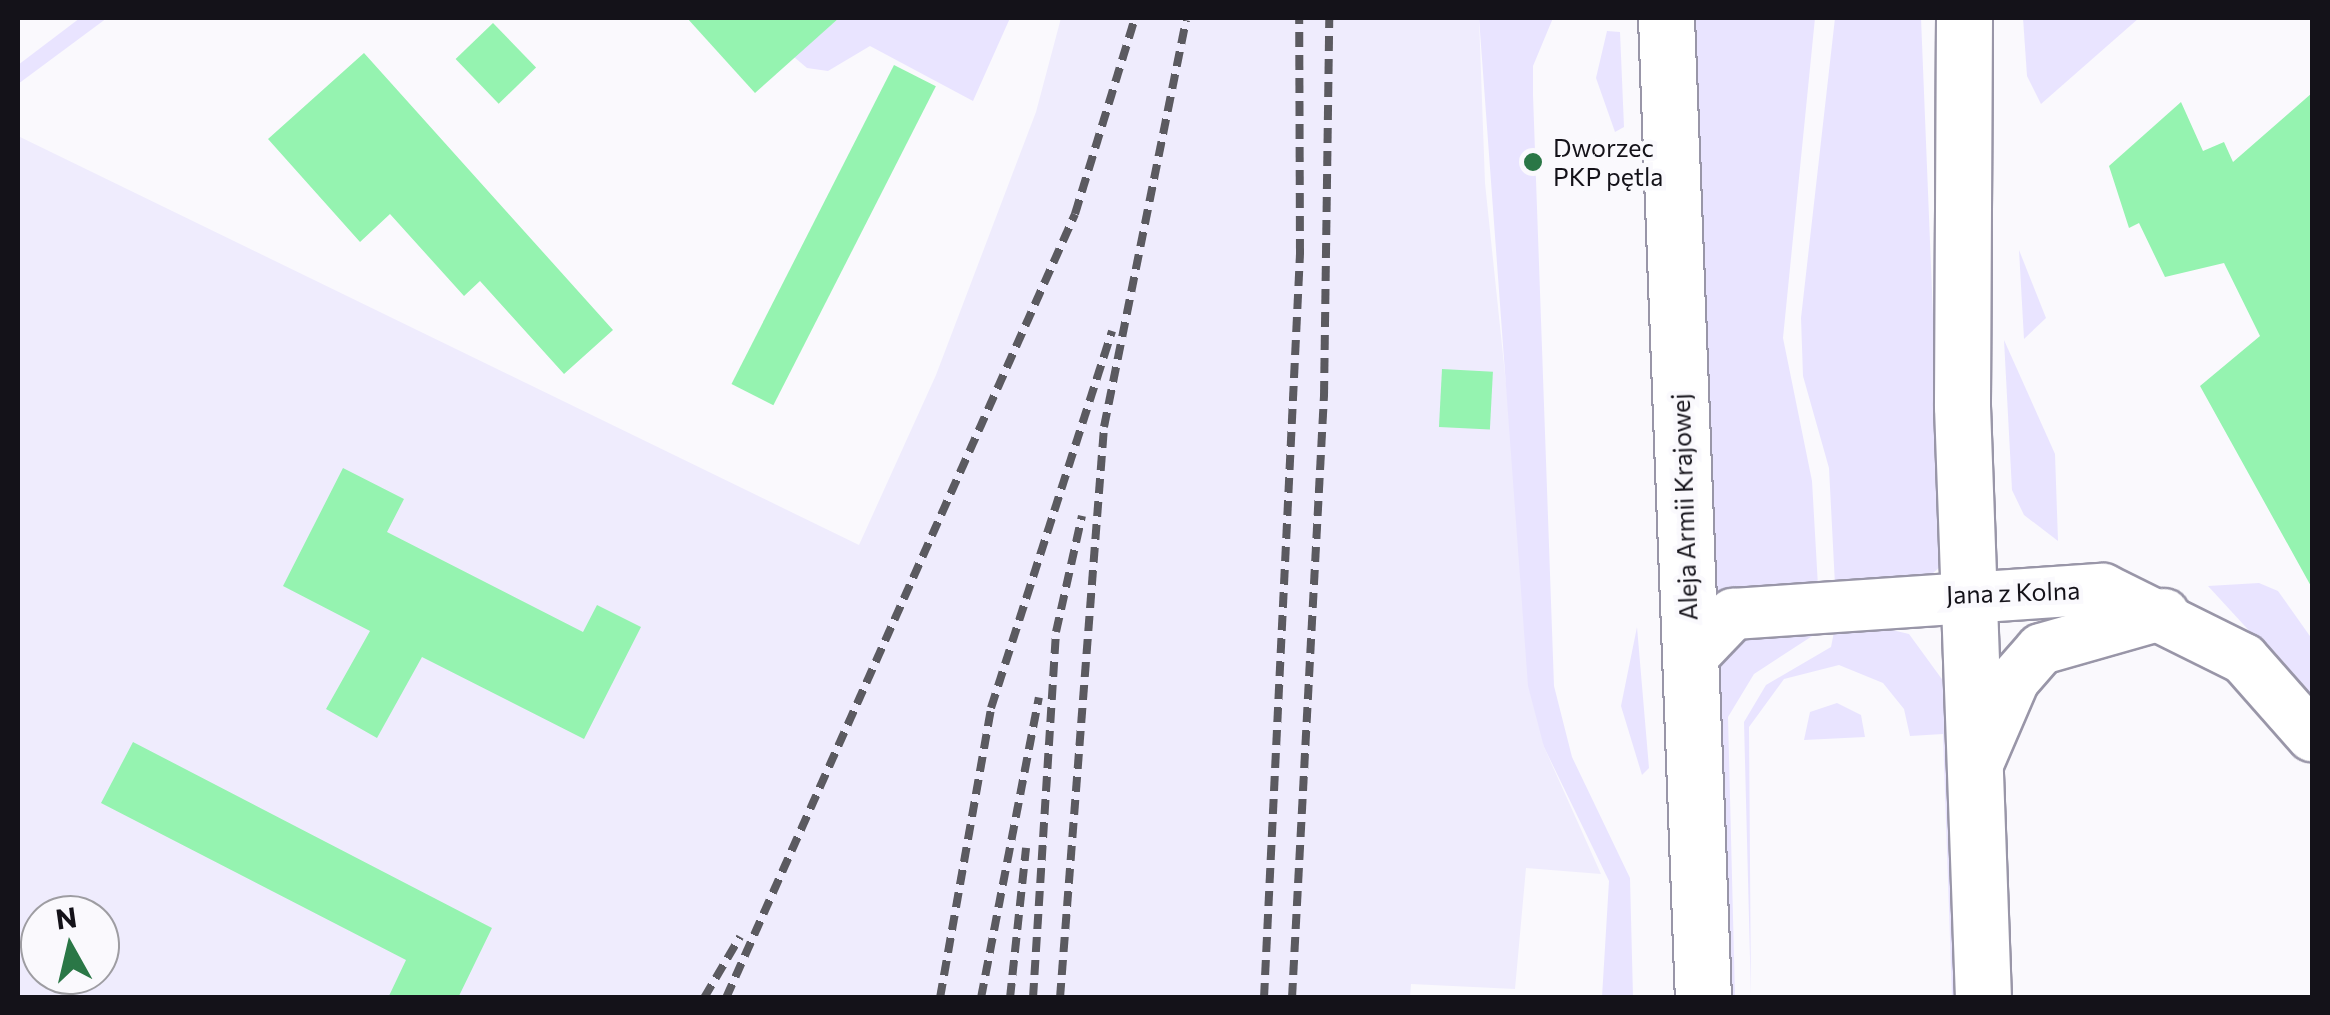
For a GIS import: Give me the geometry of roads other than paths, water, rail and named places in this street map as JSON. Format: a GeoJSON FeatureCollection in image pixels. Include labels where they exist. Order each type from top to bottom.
{"type":"FeatureCollection","features":[{"type":"Feature","properties":{"kind":"street","name":"Aleja Armii Krajowej"},"geometry":{"type":"LineString","coordinates":[[1666,18],[1703,998]]}},
{"type":"Feature","properties":{"kind":"street"},"geometry":{"type":"LineString","coordinates":[[1964,18],[1967,593],[1983,998]]}},
{"type":"Feature","properties":{"kind":"street","name":"Jana z Kolna"},"geometry":{"type":"LineString","coordinates":[[1690,660],[1734,614],[1857,599],[2103,589],[2164,614],[2244,658],[2312,736]]}},
{"type":"Feature","properties":{"kind":"street","name":"Jana z Kolna"},"geometry":{"type":"LineString","coordinates":[[1974,773],[2014,680],[2041,649],[2164,614]]}},
{"type":"Feature","properties":{"kind":"railway"},"geometry":{"type":"LineString","coordinates":[[726,998],[1075,214],[1135,18]]}},
{"type":"Feature","properties":{"kind":"railway"},"geometry":{"type":"LineString","coordinates":[[1264,998],[1300,254],[1299,18]]}},
{"type":"Feature","properties":{"kind":"railway"},"geometry":{"type":"LineString","coordinates":[[1292,998],[1324,396],[1329,18]]}},
{"type":"Feature","properties":{"kind":"railway"},"geometry":{"type":"LineString","coordinates":[[1060,998],[1104,427],[1186,20]]}},
{"type":"Feature","properties":{"kind":"railway"},"geometry":{"type":"LineString","coordinates":[[940,998],[991,708],[1112,331]]}},
{"type":"Feature","properties":{"kind":"railway"},"geometry":{"type":"LineString","coordinates":[[1033,998],[1056,632],[1082,516]]}},
{"type":"Feature","properties":{"kind":"railway"},"geometry":{"type":"LineString","coordinates":[[981,998],[1039,698]]}},
{"type":"Feature","properties":{"kind":"railway"},"geometry":{"type":"LineString","coordinates":[[1010,998],[1026,848]]}},
{"type":"Feature","properties":{"kind":"railway"},"geometry":{"type":"LineString","coordinates":[[704,998],[740,937]]}},
{"type":"Feature","properties":{"kind":"place","name":"Dworzec PKP pętla"},"geometry":{"type":"Point","coordinates":[1533,162]}}]}
